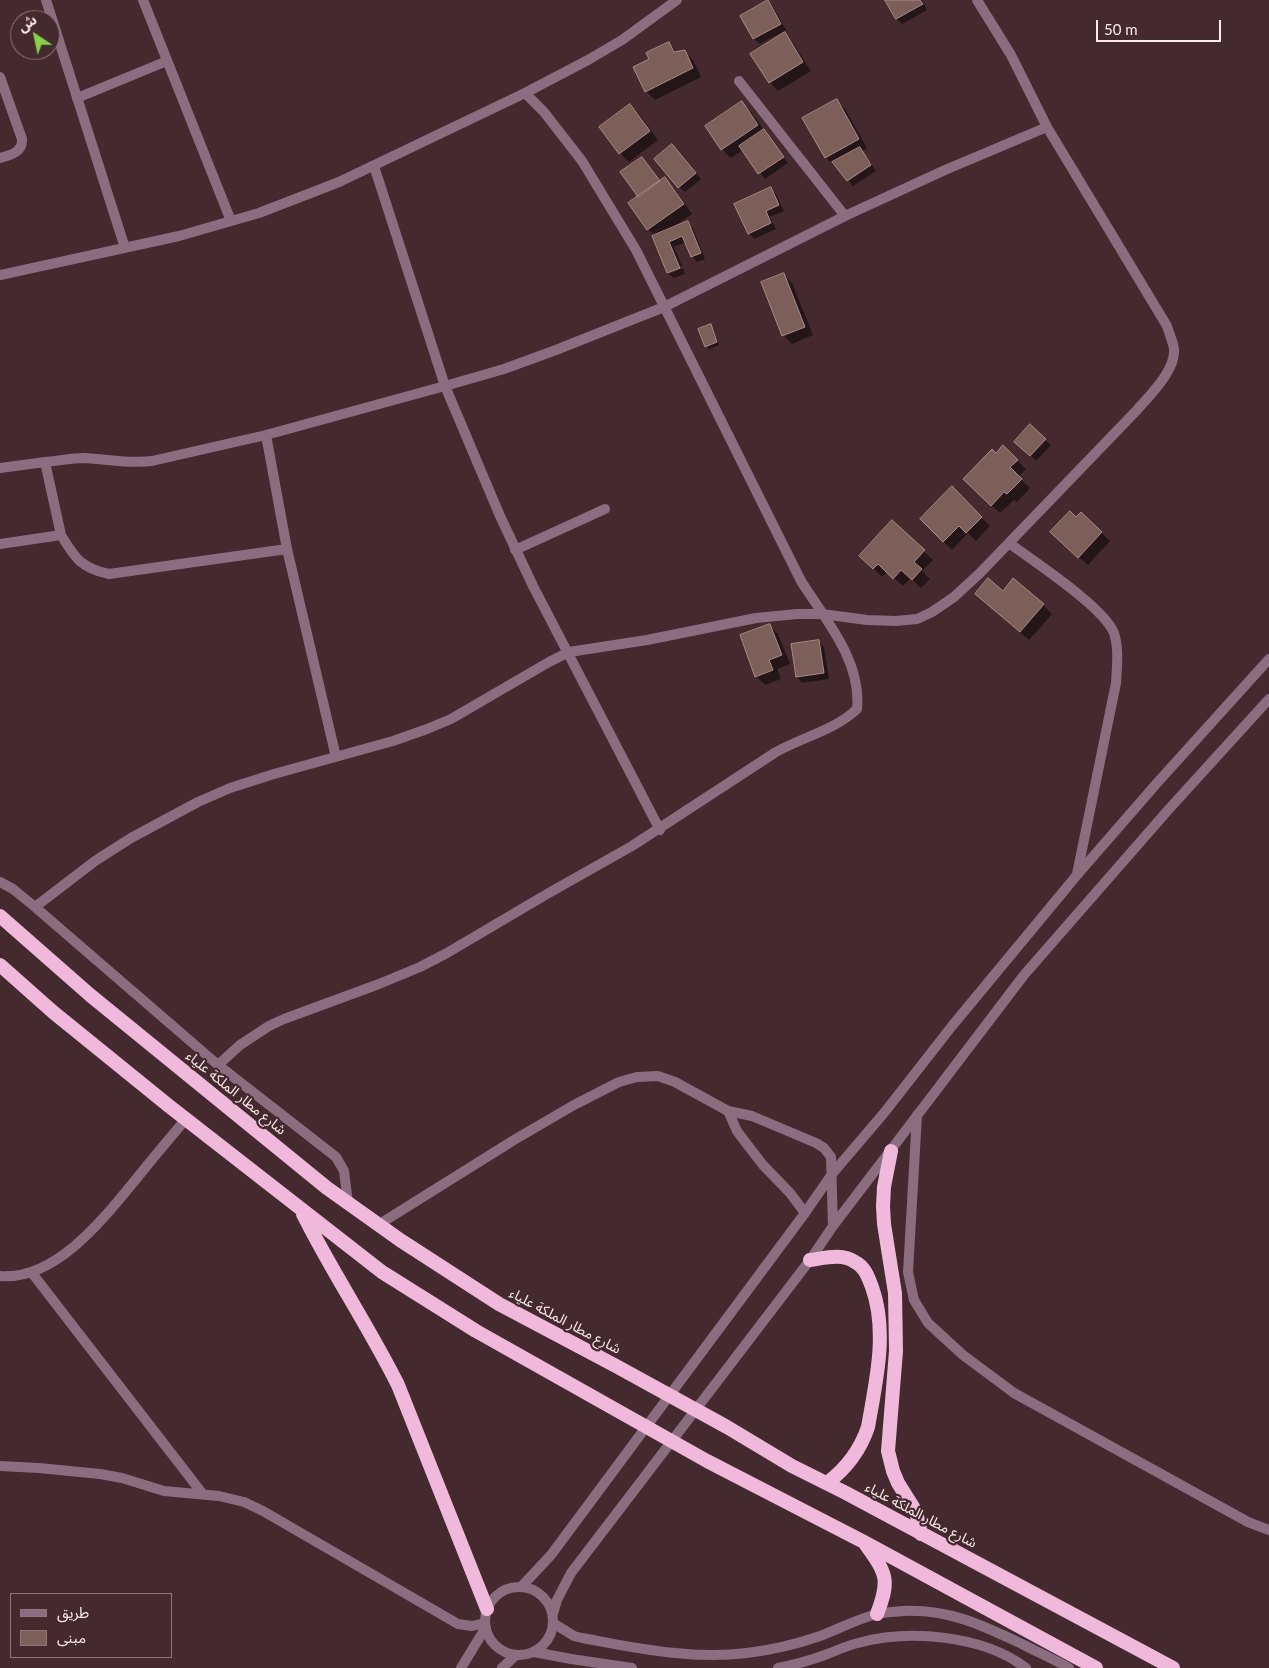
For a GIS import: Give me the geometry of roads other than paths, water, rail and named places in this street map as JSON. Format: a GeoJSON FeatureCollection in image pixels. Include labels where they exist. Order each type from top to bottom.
{"type":"FeatureCollection","features":[{"type":"Feature","properties":{"kind":"highway","name":"شارع مطار الملكة علياء"},"geometry":{"type":"LineString","coordinates":[[0,916],[90,995],[327,1188],[400,1240],[499,1304],[616,1366],[792,1466],[1173,1668]]}},
{"type":"Feature","properties":{"kind":"highway"},"geometry":{"type":"LineString","coordinates":[[0,965],[53,1012],[186,1119],[382,1272],[476,1331],[707,1460],[864,1542],[1096,1668]]}},
{"type":"Feature","properties":{"kind":"highway"},"geometry":{"type":"LineString","coordinates":[[891,1151],[884,1187],[883,1206],[894,1293],[896,1351],[888,1450],[892,1471],[913,1507],[921,1534]]}},
{"type":"Feature","properties":{"kind":"highway"},"geometry":{"type":"LineString","coordinates":[[302,1211],[329,1262],[384,1356],[398,1385],[486,1620]]}},
{"type":"Feature","properties":{"kind":"highway"},"geometry":{"type":"LineString","coordinates":[[810,1260],[844,1257],[854,1261],[863,1268],[875,1295],[880,1335],[877,1374],[868,1427],[853,1459],[827,1483]]}},
{"type":"Feature","properties":{"kind":"highway"},"geometry":{"type":"LineString","coordinates":[[864,1542],[883,1570],[885,1579],[886,1588],[878,1614]]}},
{"type":"Feature","properties":{"kind":"street"},"geometry":{"type":"LineString","coordinates":[[46,0],[125,248]]}},
{"type":"Feature","properties":{"kind":"street"},"geometry":{"type":"LineString","coordinates":[[143,0],[231,221]]}},
{"type":"Feature","properties":{"kind":"street"},"geometry":{"type":"LineString","coordinates":[[0,275],[179,236],[295,200],[374,166],[525,93],[588,60],[622,40],[676,0]]}},
{"type":"Feature","properties":{"kind":"street"},"geometry":{"type":"LineString","coordinates":[[35,907],[95,861],[131,838],[198,802],[230,788],[393,741],[452,718],[569,652],[647,640],[756,618],[796,614],[822,614],[867,620],[896,621],[917,619],[932,612],[954,597],[1009,544],[1137,410],[1159,385],[1171,367],[1174,350],[1166,326],[1047,127],[1011,55],[977,0]]}},
{"type":"Feature","properties":{"kind":"street"},"geometry":{"type":"LineString","coordinates":[[78,98],[167,61]]}},
{"type":"Feature","properties":{"kind":"street"},"geometry":{"type":"LineString","coordinates":[[0,77],[22,139],[20,148],[14,154],[0,158]]}},
{"type":"Feature","properties":{"kind":"street"},"geometry":{"type":"LineString","coordinates":[[739,81],[845,216]]}},
{"type":"Feature","properties":{"kind":"street"},"geometry":{"type":"LineString","coordinates":[[218,1065],[240,1045],[269,1026],[379,984],[434,960],[660,830],[776,752],[841,722],[857,709],[859,696],[856,678],[844,649],[801,581],[636,250],[582,160],[544,112],[525,93]]}},
{"type":"Feature","properties":{"kind":"street"},"geometry":{"type":"LineString","coordinates":[[0,468],[82,458],[136,463],[152,461],[266,435],[504,369],[664,307],[845,216],[945,170],[1047,127]]}},
{"type":"Feature","properties":{"kind":"street"},"geometry":{"type":"LineString","coordinates":[[374,166],[445,386],[515,550],[660,830]]}},
{"type":"Feature","properties":{"kind":"street"},"geometry":{"type":"LineString","coordinates":[[266,435],[287,549],[336,757]]}},
{"type":"Feature","properties":{"kind":"street"},"geometry":{"type":"LineString","coordinates":[[45,462],[61,535],[73,555],[84,566],[95,571],[109,574],[287,549]]}},
{"type":"Feature","properties":{"kind":"street"},"geometry":{"type":"LineString","coordinates":[[515,550],[605,509]]}},
{"type":"Feature","properties":{"kind":"street"},"geometry":{"type":"LineString","coordinates":[[0,544],[61,535]]}},
{"type":"Feature","properties":{"kind":"street"},"geometry":{"type":"LineString","coordinates":[[1009,544],[1092,606],[1108,622],[1114,634],[1118,654],[1116,682],[1077,874]]}},
{"type":"Feature","properties":{"kind":"street"},"geometry":{"type":"LineString","coordinates":[[522,1586],[551,1555],[832,1174],[884,1113],[1077,874],[1269,659]]}},
{"type":"Feature","properties":{"kind":"street"},"geometry":{"type":"LineString","coordinates":[[534,1652],[547,1640],[552,1632],[553,1619],[560,1593],[571,1573],[810,1260],[833,1226],[1024,975],[1149,831],[1269,699]]}},
{"type":"Feature","properties":{"kind":"street"},"geometry":{"type":"LineString","coordinates":[[0,882],[13,889],[35,907],[218,1065],[336,1158],[344,1172],[348,1203]]}},
{"type":"Feature","properties":{"kind":"street"},"geometry":{"type":"LineString","coordinates":[[378,1225],[574,1105],[619,1082],[637,1077],[658,1076],[675,1082],[728,1111],[752,1116],[824,1148],[830,1157],[832,1174],[833,1226]]}},
{"type":"Feature","properties":{"kind":"street"},"geometry":{"type":"LineString","coordinates":[[728,1111],[737,1131],[763,1166],[790,1193],[805,1213]]}},
{"type":"Feature","properties":{"kind":"street"},"geometry":{"type":"LineString","coordinates":[[917,1115],[908,1272],[914,1300],[928,1323],[963,1355],[1014,1393],[1248,1522],[1269,1530]]}},
{"type":"Feature","properties":{"kind":"street"},"geometry":{"type":"LineString","coordinates":[[0,1276],[13,1278],[32,1273],[54,1261],[96,1226],[186,1119]]}},
{"type":"Feature","properties":{"kind":"street"},"geometry":{"type":"LineString","coordinates":[[32,1273],[202,1493]]}},
{"type":"Feature","properties":{"kind":"street"},"geometry":{"type":"LineString","coordinates":[[0,1466],[100,1474],[164,1490],[202,1493],[244,1502],[263,1511],[458,1624],[472,1626],[486,1620]]}},
{"type":"Feature","properties":{"kind":"street"},"geometry":{"type":"LineString","coordinates":[[461,1668],[486,1620],[491,1601],[504,1590],[522,1586],[539,1592],[545,1598],[553,1619],[574,1636],[657,1652],[687,1655],[746,1653],[820,1636],[878,1614],[914,1611],[964,1618],[1069,1668]]}},
{"type":"Feature","properties":{"kind":"street"},"geometry":{"type":"LineString","coordinates":[[486,1620],[493,1643],[508,1653],[516,1655],[534,1652],[632,1668]]}},
{"type":"Feature","properties":{"kind":"street"},"geometry":{"type":"LineString","coordinates":[[778,1668],[824,1656],[856,1643],[908,1636],[958,1640],[986,1646],[1012,1658],[1026,1668]]}},
{"type":"Feature","properties":{"kind":"street"},"geometry":{"type":"LineString","coordinates":[[502,1668],[516,1655]]}}]}
